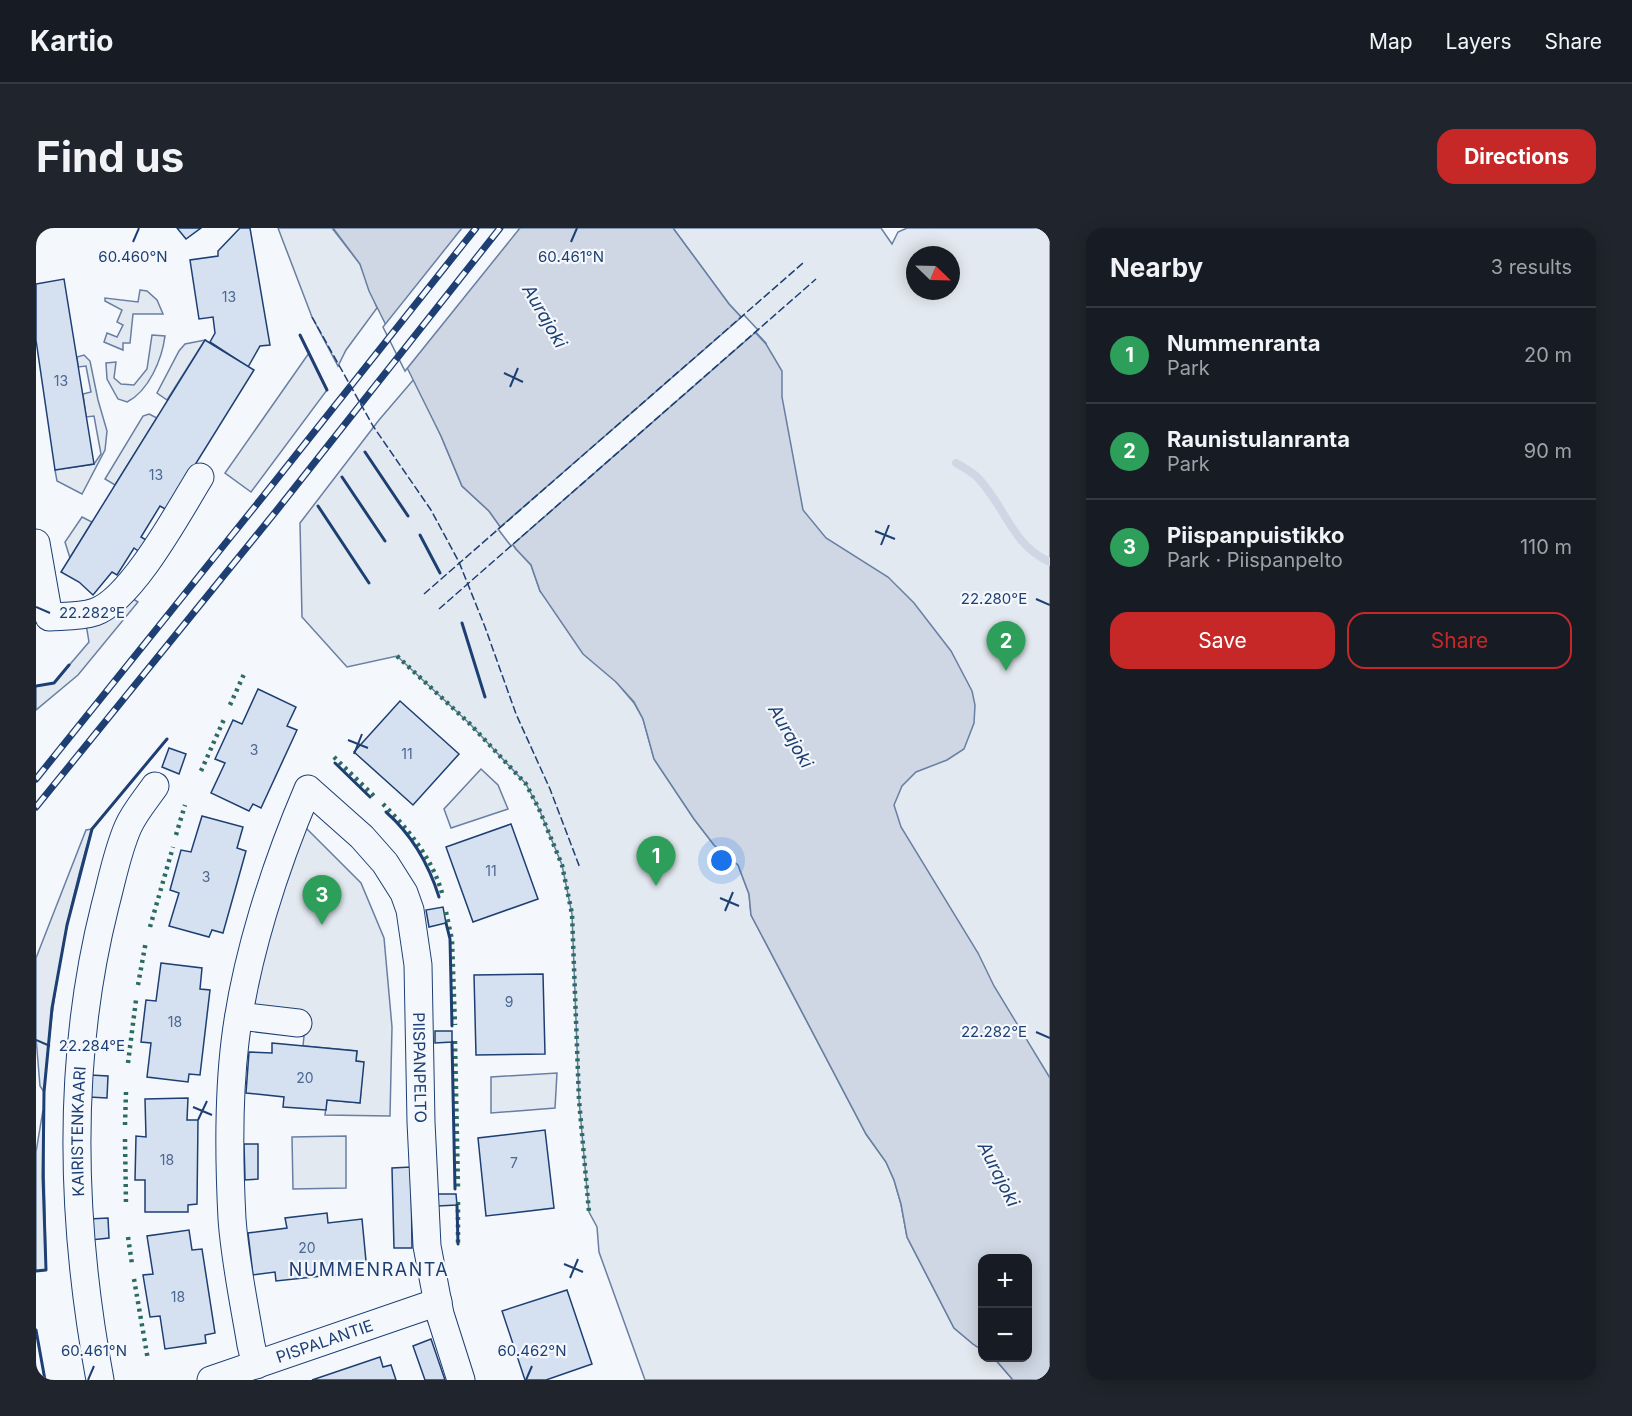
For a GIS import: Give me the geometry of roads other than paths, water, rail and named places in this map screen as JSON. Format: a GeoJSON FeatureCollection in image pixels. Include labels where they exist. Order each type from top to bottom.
{"type":"FeatureCollection","features":[{"type":"Feature","properties":{"kind":"street"},"geometry":{"type":"LineString","coordinates":[[36,543],[49,617],[95,612],[104,608],[115,598],[147,563],[200,477]]}},
{"type":"Feature","properties":{"kind":"street","name":"KAIRISTENKAARI"},"geometry":{"type":"LineString","coordinates":[[100,1380],[86,1296],[78,1210],[76,1107],[82,1038],[94,952],[113,874],[128,827],[155,786]]}},
{"type":"Feature","properties":{"kind":"street","name":"PIISPANPELTO"},"geometry":{"type":"LineString","coordinates":[[239,1016],[262,920],[289,835],[308,789],[362,837],[385,863],[404,893],[410,910],[418,965],[421,1122],[427,1246],[438,1302],[461,1380]]}},
{"type":"Feature","properties":{"kind":"street"},"geometry":{"type":"LineString","coordinates":[[256,1365],[232,1219],[230,1117],[235,1044],[239,1016],[297,1023]]}},
{"type":"Feature","properties":{"kind":"street","name":"PISPALANTIE"},"geometry":{"type":"LineString","coordinates":[[211,1380],[438,1302]]}},
{"type":"Feature","properties":{"kind":"water","name":"Aurajoki"},"geometry":{"type":"Polygon","coordinates":[[[333,228],[673,228],[729,304],[766,344],[782,371],[782,397],[803,510],[826,538],[888,577],[914,603],[951,651],[972,691],[975,705],[974,723],[964,749],[947,760],[916,772],[902,786],[894,805],[901,827],[978,953],[994,986],[1050,1078],[1050,1380],[1013,1380],[997,1362],[1032,1362],[1032,1254],[978,1254],[978,1347],[954,1328],[907,1237],[901,1204],[886,1162],[866,1134],[751,915],[749,894],[738,865],[714,845],[654,759],[643,719],[634,702],[616,682],[583,654],[540,591],[531,565],[516,549],[489,511],[462,486],[441,436],[369,291],[360,264],[333,228]]]}},
{"type":"Feature","properties":{"kind":"waterway"},"geometry":{"type":"LineString","coordinates":[[956,463],[976,476],[986,487],[1026,545],[1037,555],[1050,562]]}},
{"type":"Feature","properties":{"kind":"railway"},"geometry":{"type":"LineString","coordinates":[[36,779],[476,228]]}},
{"type":"Feature","properties":{"kind":"railway"},"geometry":{"type":"LineString","coordinates":[[36,807],[277,510],[500,228]]}},
{"type":"Feature","properties":{"kind":"place","name":"Raunistulanranta"},"geometry":{"type":"Point","coordinates":[1006,671]}},
{"type":"Feature","properties":{"kind":"place","name":"Nummenranta"},"geometry":{"type":"Point","coordinates":[656,886]}},
{"type":"Feature","properties":{"kind":"place","name":"Piispanpuistikko"},"geometry":{"type":"Point","coordinates":[322,925]}},
{"type":"Feature","properties":{"kind":"district","name":"NUMMENRANTA"},"geometry":{"type":"Point","coordinates":[369,1269]}}]}
